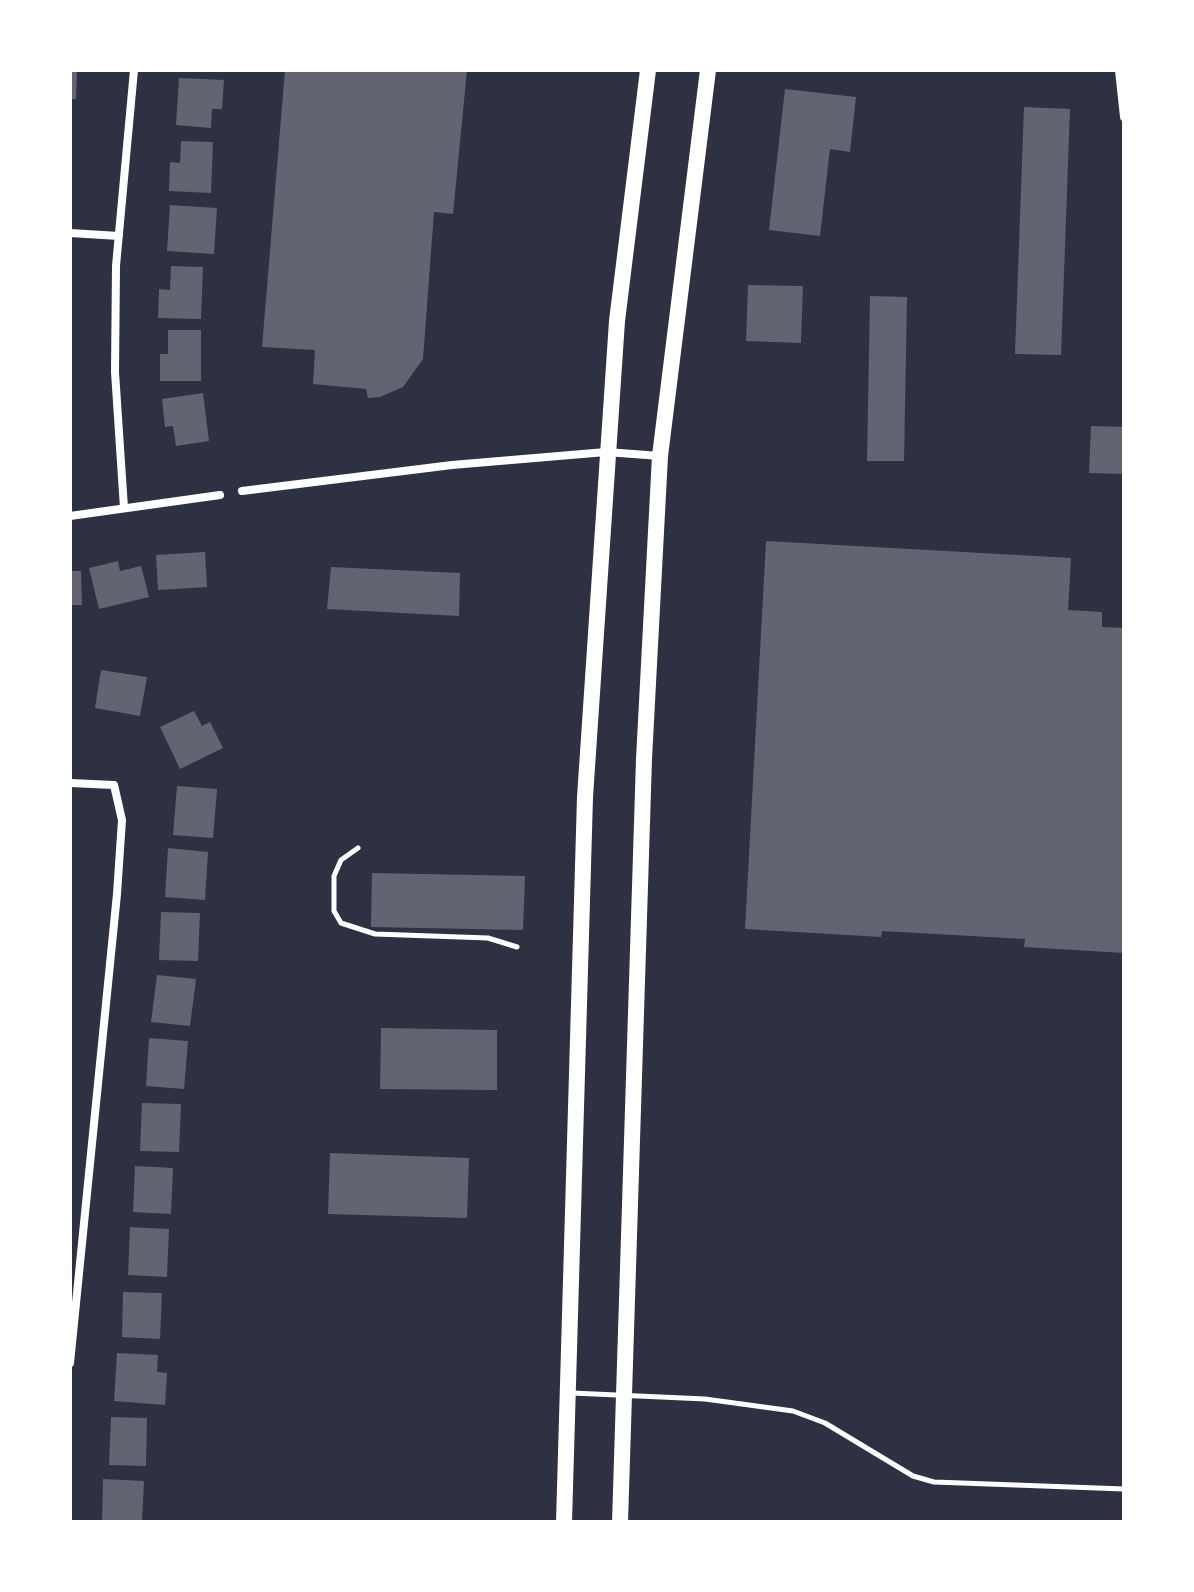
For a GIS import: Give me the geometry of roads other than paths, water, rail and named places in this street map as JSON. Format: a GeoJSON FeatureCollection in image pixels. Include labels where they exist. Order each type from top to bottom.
{"type":"FeatureCollection","features":[{"type":"Feature","properties":{"kind":"main road"},"geometry":{"type":"LineString","coordinates":[[564,1522],[585,801],[606,452],[619,300],[648,70]]}},
{"type":"Feature","properties":{"kind":"main road"},"geometry":{"type":"LineString","coordinates":[[620,1522],[644,759],[660,456],[708,70]]}},
{"type":"Feature","properties":{"kind":"street"},"geometry":{"type":"LineString","coordinates":[[124,508],[115,372],[119,236],[134,70]]}},
{"type":"Feature","properties":{"kind":"street"},"geometry":{"type":"LineString","coordinates":[[1119,70],[1124,117]]}},
{"type":"Feature","properties":{"kind":"street"},"geometry":{"type":"LineString","coordinates":[[70,233],[119,236]]}},
{"type":"Feature","properties":{"kind":"street"},"geometry":{"type":"LineString","coordinates":[[242,491],[452,465],[606,452],[660,456]]}},
{"type":"Feature","properties":{"kind":"street"},"geometry":{"type":"LineString","coordinates":[[70,516],[220,495]]}},
{"type":"Feature","properties":{"kind":"street"},"geometry":{"type":"LineString","coordinates":[[70,783],[114,785],[122,820],[70,1363]]}},
{"type":"Feature","properties":{"kind":"lane"},"geometry":{"type":"LineString","coordinates":[[358,848],[341,860],[334,876],[334,911],[341,923],[375,934],[488,938],[517,947]]}},
{"type":"Feature","properties":{"kind":"lane"},"geometry":{"type":"LineString","coordinates":[[567,1393],[705,1399],[793,1411],[825,1423],[913,1476],[934,1482],[1124,1489]]}}]}
